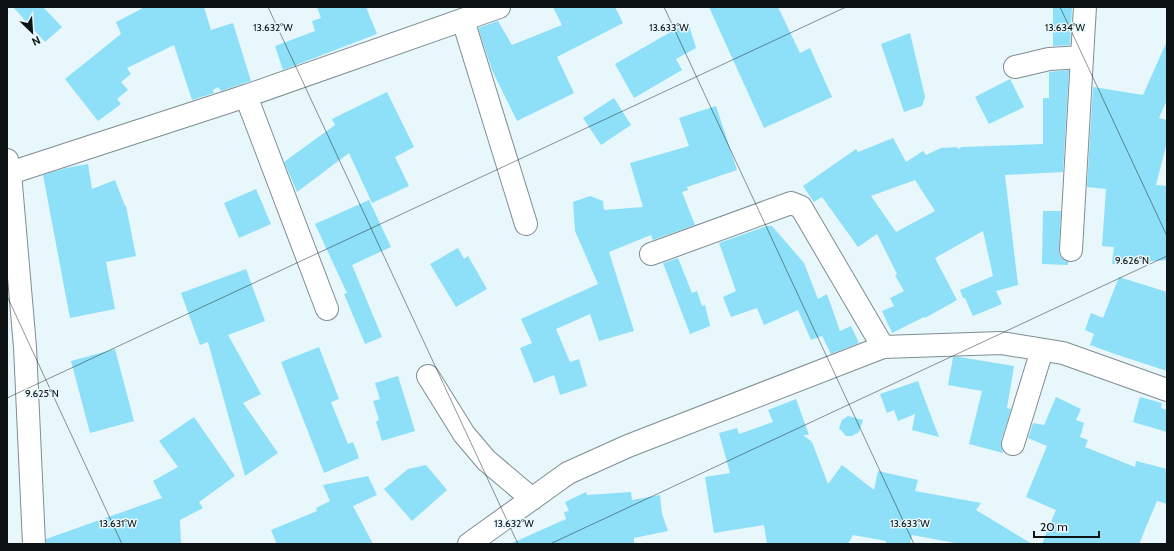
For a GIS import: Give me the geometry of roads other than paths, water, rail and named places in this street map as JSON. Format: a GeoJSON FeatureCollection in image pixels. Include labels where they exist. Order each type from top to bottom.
{"type":"FeatureCollection","features":[{"type":"Feature","properties":{"kind":"street"},"geometry":{"type":"LineString","coordinates":[[34,544],[25,347],[9,167],[246,96],[499,7]]}},
{"type":"Feature","properties":{"kind":"street"},"geometry":{"type":"LineString","coordinates":[[1071,250],[1086,7]]}},
{"type":"Feature","properties":{"kind":"street"},"geometry":{"type":"LineString","coordinates":[[463,20],[526,224]]}},
{"type":"Feature","properties":{"kind":"street"},"geometry":{"type":"LineString","coordinates":[[1015,67],[1049,60],[1082,57]]}},
{"type":"Feature","properties":{"kind":"street"},"geometry":{"type":"LineString","coordinates":[[246,96],[327,309]]}},
{"type":"Feature","properties":{"kind":"street"},"geometry":{"type":"LineString","coordinates":[[652,254],[791,204],[801,207],[882,347]]}},
{"type":"Feature","properties":{"kind":"street"},"geometry":{"type":"LineString","coordinates":[[469,544],[568,473],[628,446],[882,347],[1001,343],[1063,353],[1167,390]]}},
{"type":"Feature","properties":{"kind":"street"},"geometry":{"type":"LineString","coordinates":[[1013,444],[1042,350]]}},
{"type":"Feature","properties":{"kind":"street"},"geometry":{"type":"LineString","coordinates":[[428,376],[468,440],[486,460],[532,499]]}}]}
